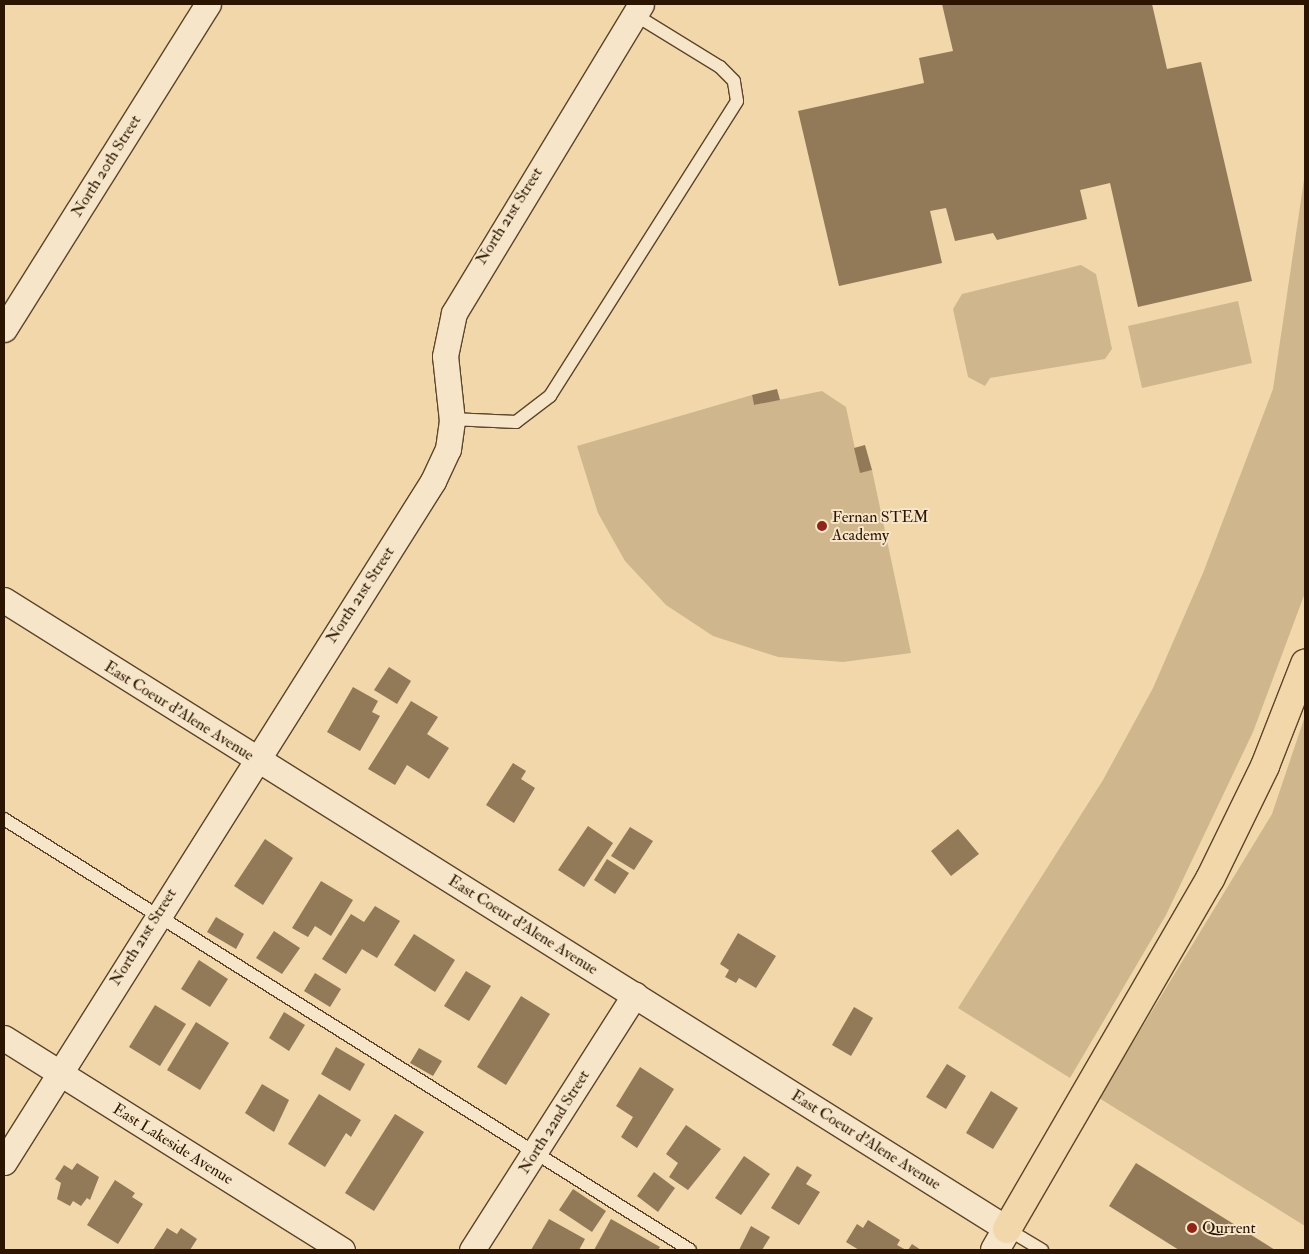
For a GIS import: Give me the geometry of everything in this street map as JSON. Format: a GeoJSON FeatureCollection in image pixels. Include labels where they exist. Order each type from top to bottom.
{"type":"FeatureCollection","features":[{"type":"Feature","properties":{"kind":"highway"},"geometry":{"type":"LineString","coordinates":[[1001,1240],[1210,879],[1265,766],[1305,664]]}},
{"type":"Feature","properties":{"kind":"street","name":"North 20th Street"},"geometry":{"type":"LineString","coordinates":[[4,329],[208,4]]}},
{"type":"Feature","properties":{"kind":"street","name":"North 21st Street"},"geometry":{"type":"LineString","coordinates":[[4,1162],[157,914],[433,481],[448,449],[451,419],[445,356],[454,312],[637,9]]}},
{"type":"Feature","properties":{"kind":"street","name":"East Coeur d'Alene Avenue"},"geometry":{"type":"LineString","coordinates":[[4,600],[255,760],[635,994],[1001,1240]]}},
{"type":"Feature","properties":{"kind":"street","name":"North 22nd Street"},"geometry":{"type":"LineString","coordinates":[[472,1250],[635,994]]}},
{"type":"Feature","properties":{"kind":"street","name":"East Lakeside Avenue"},"geometry":{"type":"LineString","coordinates":[[4,1038],[342,1250]]}},
{"type":"Feature","properties":{"kind":"lane"},"geometry":{"type":"LineString","coordinates":[[451,419],[516,422],[550,396],[737,101],[734,81],[720,67],[637,9]]}},
{"type":"Feature","properties":{"kind":"lane"},"geometry":{"type":"LineString","coordinates":[[4,819],[690,1250]]}},
{"type":"Feature","properties":{"kind":"lane","name":"East Coeur d'Alene Avenue"},"geometry":{"type":"LineString","coordinates":[[1001,1240],[1042,1250]]}},
{"type":"Feature","properties":{"kind":"shaded area"},"geometry":{"type":"Polygon","coordinates":[[[1305,173],[1305,593],[1253,732],[1166,915],[1070,1078],[958,1008],[1103,780],[1153,688],[1203,573],[1273,389],[1305,173]]]}},
{"type":"Feature","properties":{"kind":"shaded area"},"geometry":{"type":"Polygon","coordinates":[[[1081,265],[1096,274],[1112,349],[1105,359],[990,378],[985,386],[968,377],[953,309],[962,294],[1081,265]]]}},
{"type":"Feature","properties":{"kind":"shaded area"},"geometry":{"type":"Polygon","coordinates":[[[1238,301],[1252,363],[1142,388],[1128,326],[1238,301]]]}},
{"type":"Feature","properties":{"kind":"shaded area"},"geometry":{"type":"Polygon","coordinates":[[[822,391],[846,407],[860,472],[872,470],[911,653],[843,662],[778,657],[713,636],[666,605],[625,561],[598,513],[577,446],[752,395],[754,405],[822,391]]]}},
{"type":"Feature","properties":{"kind":"shaded area"},"geometry":{"type":"Polygon","coordinates":[[[1305,716],[1305,1226],[1099,1098],[1272,814],[1305,716]]]}},
{"type":"Feature","properties":{"kind":"building"},"geometry":{"type":"Polygon","coordinates":[[[942,4],[1152,4],[1167,69],[1201,62],[1252,281],[1138,307],[1110,183],[1080,190],[1087,219],[997,240],[993,233],[955,241],[946,208],[930,211],[942,263],[839,286],[798,111],[924,83],[919,58],[953,51],[942,4]]]}},
{"type":"Feature","properties":{"kind":"building"},"geometry":{"type":"Polygon","coordinates":[[[777,389],[780,400],[754,405],[752,395],[777,389]]]}},
{"type":"Feature","properties":{"kind":"building"},"geometry":{"type":"Polygon","coordinates":[[[865,445],[872,470],[860,473],[854,448],[865,445]]]}},
{"type":"Feature","properties":{"kind":"building"},"geometry":{"type":"Polygon","coordinates":[[[389,667],[411,681],[397,704],[374,690],[389,667]]]}},
{"type":"Feature","properties":{"kind":"building"},"geometry":{"type":"Polygon","coordinates":[[[353,687],[378,701],[372,712],[380,716],[360,751],[327,732],[353,687]]]}},
{"type":"Feature","properties":{"kind":"building"},"geometry":{"type":"Polygon","coordinates":[[[411,701],[438,717],[427,734],[449,748],[429,779],[407,765],[395,785],[368,769],[411,701]]]}},
{"type":"Feature","properties":{"kind":"building"},"geometry":{"type":"Polygon","coordinates":[[[513,763],[526,771],[521,779],[535,788],[514,823],[486,805],[513,763]]]}},
{"type":"Feature","properties":{"kind":"building"},"geometry":{"type":"Polygon","coordinates":[[[588,826],[613,843],[584,887],[558,870],[588,826]]]}},
{"type":"Feature","properties":{"kind":"building"},"geometry":{"type":"Polygon","coordinates":[[[630,827],[653,841],[634,870],[611,856],[630,827]]]}},
{"type":"Feature","properties":{"kind":"building"},"geometry":{"type":"Polygon","coordinates":[[[958,829],[979,854],[951,876],[931,851],[958,829]]]}},
{"type":"Feature","properties":{"kind":"building"},"geometry":{"type":"Polygon","coordinates":[[[265,839],[293,858],[263,905],[234,886],[265,839]]]}},
{"type":"Feature","properties":{"kind":"building"},"geometry":{"type":"Polygon","coordinates":[[[607,859],[629,873],[615,894],[594,880],[607,859]]]}},
{"type":"Feature","properties":{"kind":"building"},"geometry":{"type":"Polygon","coordinates":[[[321,881],[353,900],[331,936],[315,926],[308,937],[292,928],[321,881]]]}},
{"type":"Feature","properties":{"kind":"building"},"geometry":{"type":"Polygon","coordinates":[[[375,906],[400,921],[377,958],[362,949],[346,974],[322,959],[351,914],[364,922],[375,906]]]}},
{"type":"Feature","properties":{"kind":"building"},"geometry":{"type":"Polygon","coordinates":[[[216,917],[244,934],[236,949],[207,932],[216,917]]]}},
{"type":"Feature","properties":{"kind":"building"},"geometry":{"type":"Polygon","coordinates":[[[274,931],[300,948],[282,974],[256,958],[274,931]]]}},
{"type":"Feature","properties":{"kind":"building"},"geometry":{"type":"Polygon","coordinates":[[[738,933],[776,956],[756,988],[739,978],[736,983],[725,977],[729,970],[720,964],[738,933]]]}},
{"type":"Feature","properties":{"kind":"building"},"geometry":{"type":"Polygon","coordinates":[[[414,934],[455,960],[435,992],[394,965],[414,934]]]}},
{"type":"Feature","properties":{"kind":"building"},"geometry":{"type":"Polygon","coordinates":[[[199,960],[228,979],[210,1007],[181,989],[199,960]]]}},
{"type":"Feature","properties":{"kind":"building"},"geometry":{"type":"Polygon","coordinates":[[[466,971],[491,986],[469,1021],[444,1006],[466,971]]]}},
{"type":"Feature","properties":{"kind":"building"},"geometry":{"type":"Polygon","coordinates":[[[315,973],[341,989],[330,1007],[304,991],[315,973]]]}},
{"type":"Feature","properties":{"kind":"building"},"geometry":{"type":"Polygon","coordinates":[[[521,996],[550,1014],[506,1085],[477,1067],[521,996]]]}},
{"type":"Feature","properties":{"kind":"building"},"geometry":{"type":"Polygon","coordinates":[[[155,1005],[186,1024],[160,1066],[129,1047],[155,1005]]]}},
{"type":"Feature","properties":{"kind":"building"},"geometry":{"type":"Polygon","coordinates":[[[854,1007],[873,1018],[851,1056],[832,1045],[854,1007]]]}},
{"type":"Feature","properties":{"kind":"building"},"geometry":{"type":"Polygon","coordinates":[[[284,1012],[305,1025],[289,1051],[269,1038],[284,1012]]]}},
{"type":"Feature","properties":{"kind":"building"},"geometry":{"type":"Polygon","coordinates":[[[196,1022],[229,1043],[200,1090],[167,1070],[196,1022]]]}},
{"type":"Feature","properties":{"kind":"building"},"geometry":{"type":"Polygon","coordinates":[[[336,1047],[365,1064],[350,1091],[321,1074],[336,1047]]]}},
{"type":"Feature","properties":{"kind":"building"},"geometry":{"type":"Polygon","coordinates":[[[419,1048],[442,1061],[433,1076],[410,1063],[419,1048]]]}},
{"type":"Feature","properties":{"kind":"building"},"geometry":{"type":"Polygon","coordinates":[[[947,1064],[966,1076],[946,1109],[926,1097],[947,1064]]]}},
{"type":"Feature","properties":{"kind":"building"},"geometry":{"type":"Polygon","coordinates":[[[640,1067],[674,1089],[637,1148],[621,1137],[633,1117],[616,1106],[640,1067]]]}},
{"type":"Feature","properties":{"kind":"building"},"geometry":{"type":"Polygon","coordinates":[[[262,1084],[289,1100],[274,1132],[245,1113],[262,1084]]]}},
{"type":"Feature","properties":{"kind":"building"},"geometry":{"type":"Polygon","coordinates":[[[991,1091],[1018,1108],[993,1149],[966,1133],[991,1091]]]}},
{"type":"Feature","properties":{"kind":"building"},"geometry":{"type":"Polygon","coordinates":[[[319,1094],[361,1120],[351,1137],[346,1133],[325,1167],[288,1144],[319,1094]]]}},
{"type":"Feature","properties":{"kind":"building"},"geometry":{"type":"Polygon","coordinates":[[[395,1114],[424,1132],[374,1211],[345,1193],[395,1114]]]}},
{"type":"Feature","properties":{"kind":"building"},"geometry":{"type":"Polygon","coordinates":[[[686,1125],[721,1149],[688,1190],[669,1177],[678,1163],[666,1154],[686,1125]]]}},
{"type":"Feature","properties":{"kind":"building"},"geometry":{"type":"Polygon","coordinates":[[[744,1156],[770,1174],[741,1215],[715,1198],[744,1156]]]}},
{"type":"Feature","properties":{"kind":"building"},"geometry":{"type":"Polygon","coordinates":[[[77,1163],[99,1177],[90,1200],[87,1198],[81,1206],[73,1201],[70,1206],[57,1199],[61,1183],[55,1179],[64,1165],[72,1170],[77,1163]]]}},
{"type":"Feature","properties":{"kind":"building","name":"Qurrent"},"geometry":{"type":"Polygon","coordinates":[[[1136,1163],[1275,1250],[1179,1250],[1109,1206],[1136,1163]]]}},
{"type":"Feature","properties":{"kind":"building"},"geometry":{"type":"Polygon","coordinates":[[[797,1166],[812,1175],[806,1184],[820,1192],[799,1225],[771,1208],[797,1166]]]}},
{"type":"Feature","properties":{"kind":"building"},"geometry":{"type":"Polygon","coordinates":[[[654,1172],[675,1188],[658,1212],[637,1196],[654,1172]]]}},
{"type":"Feature","properties":{"kind":"building"},"geometry":{"type":"Polygon","coordinates":[[[115,1180],[135,1193],[132,1197],[143,1204],[118,1244],[87,1225],[115,1180]]]}},
{"type":"Feature","properties":{"kind":"building"},"geometry":{"type":"Polygon","coordinates":[[[573,1189],[606,1211],[592,1232],[559,1210],[573,1189]]]}},
{"type":"Feature","properties":{"kind":"building"},"geometry":{"type":"Polygon","coordinates":[[[549,1219],[585,1239],[579,1250],[531,1250],[549,1219]]]}},
{"type":"Feature","properties":{"kind":"building"},"geometry":{"type":"Polygon","coordinates":[[[611,1219],[660,1247],[658,1250],[594,1250],[611,1219]]]}},
{"type":"Feature","properties":{"kind":"building"},"geometry":{"type":"Polygon","coordinates":[[[868,1220],[900,1240],[897,1245],[906,1250],[859,1250],[846,1242],[857,1224],[863,1228],[868,1220]]]}},
{"type":"Feature","properties":{"kind":"building"},"geometry":{"type":"Polygon","coordinates":[[[751,1226],[770,1237],[762,1250],[739,1250],[751,1226]]]}},
{"type":"Feature","properties":{"kind":"building"},"geometry":{"type":"Polygon","coordinates":[[[167,1228],[177,1234],[181,1228],[197,1239],[190,1250],[153,1250],[167,1228]]]}},
{"type":"Feature","properties":{"kind":"building"},"geometry":{"type":"Polygon","coordinates":[[[912,1244],[921,1250],[908,1250],[912,1244]]]}},
{"type":"Feature","properties":{"kind":"place","name":"Fernan STEM Academy"},"geometry":{"type":"Point","coordinates":[822,526]}},
{"type":"Feature","properties":{"kind":"place","name":"Qurrent"},"geometry":{"type":"Point","coordinates":[1192,1228]}}]}
